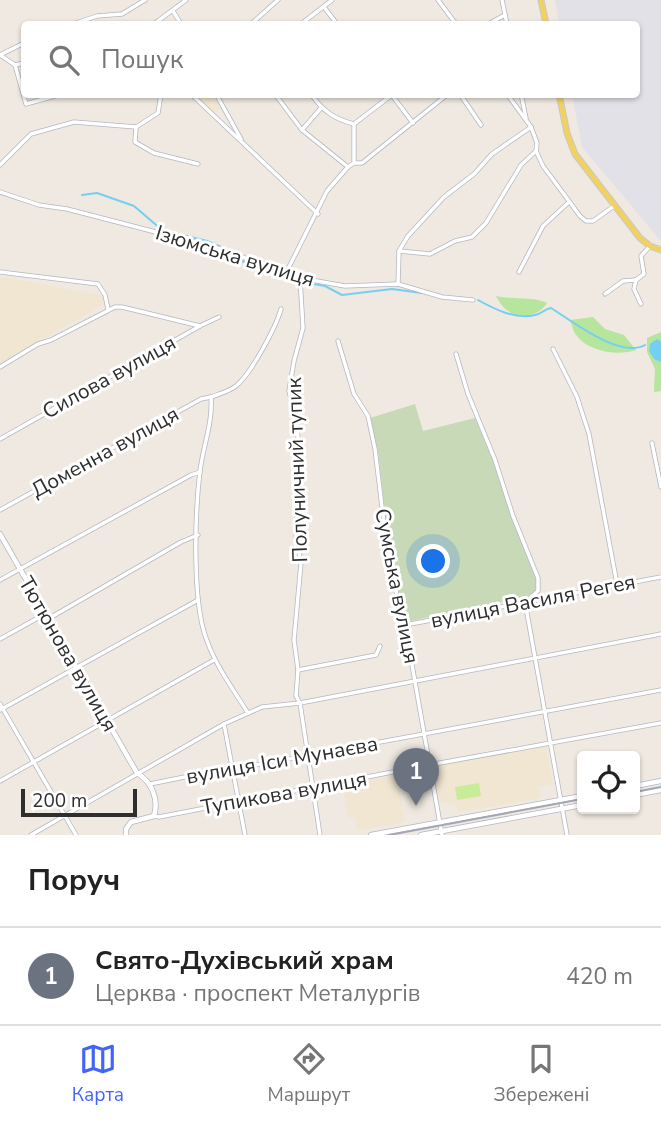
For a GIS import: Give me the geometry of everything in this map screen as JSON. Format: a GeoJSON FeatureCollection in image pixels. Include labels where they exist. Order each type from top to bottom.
{"type":"FeatureCollection","features":[{"type":"Feature","properties":{"kind":"main road"},"geometry":{"type":"LineString","coordinates":[[541,0],[545,21]]}},
{"type":"Feature","properties":{"kind":"main road"},"geometry":{"type":"LineString","coordinates":[[560,98],[567,133],[575,154],[614,206],[650,246],[661,250]]}},
{"type":"Feature","properties":{"kind":"main road","name":"Тютюнова вулиця"},"geometry":{"type":"LineString","coordinates":[[0,534],[137,773],[150,784]]}},
{"type":"Feature","properties":{"kind":"main road"},"geometry":{"type":"LineString","coordinates":[[640,785],[661,781]]}},
{"type":"Feature","properties":{"kind":"main road"},"geometry":{"type":"LineString","coordinates":[[126,835],[126,829],[131,822],[154,816],[156,805],[150,784]]}},
{"type":"Feature","properties":{"kind":"main road"},"geometry":{"type":"LineString","coordinates":[[640,794],[661,790]]}},
{"type":"Feature","properties":{"kind":"main road"},"geometry":{"type":"LineString","coordinates":[[371,835],[577,797]]}},
{"type":"Feature","properties":{"kind":"main road"},"geometry":{"type":"LineString","coordinates":[[421,835],[577,806]]}},
{"type":"Feature","properties":{"kind":"street"},"geometry":{"type":"LineString","coordinates":[[82,21],[122,13],[145,0]]}},
{"type":"Feature","properties":{"kind":"street"},"geometry":{"type":"LineString","coordinates":[[158,21],[186,0]]}},
{"type":"Feature","properties":{"kind":"street"},"geometry":{"type":"LineString","coordinates":[[254,21],[278,0]]}},
{"type":"Feature","properties":{"kind":"street"},"geometry":{"type":"LineString","coordinates":[[305,21],[332,0]]}},
{"type":"Feature","properties":{"kind":"street"},"geometry":{"type":"LineString","coordinates":[[438,0],[454,21]]}},
{"type":"Feature","properties":{"kind":"street"},"geometry":{"type":"LineString","coordinates":[[502,0],[506,21]]}},
{"type":"Feature","properties":{"kind":"street"},"geometry":{"type":"LineString","coordinates":[[324,6],[335,21]]}},
{"type":"Feature","properties":{"kind":"street"},"geometry":{"type":"LineString","coordinates":[[173,10],[179,21]]}},
{"type":"Feature","properties":{"kind":"street"},"geometry":{"type":"LineString","coordinates":[[494,21],[505,15]]}},
{"type":"Feature","properties":{"kind":"street"},"geometry":{"type":"LineString","coordinates":[[21,44],[0,55],[15,65],[21,86]]}},
{"type":"Feature","properties":{"kind":"street"},"geometry":{"type":"LineString","coordinates":[[15,65],[21,64]]}},
{"type":"Feature","properties":{"kind":"street"},"geometry":{"type":"LineString","coordinates":[[24,98],[26,104],[48,98]]}},
{"type":"Feature","properties":{"kind":"street"},"geometry":{"type":"LineString","coordinates":[[0,165],[31,134],[74,122],[136,127],[158,113],[161,98]]}},
{"type":"Feature","properties":{"kind":"street"},"geometry":{"type":"LineString","coordinates":[[195,98],[318,214]]}},
{"type":"Feature","properties":{"kind":"street"},"geometry":{"type":"LineString","coordinates":[[218,98],[244,145]]}},
{"type":"Feature","properties":{"kind":"street"},"geometry":{"type":"LineString","coordinates":[[278,98],[302,130],[348,167]]}},
{"type":"Feature","properties":{"kind":"street"},"geometry":{"type":"LineString","coordinates":[[314,98],[334,118],[354,124]]}},
{"type":"Feature","properties":{"kind":"street"},"geometry":{"type":"LineString","coordinates":[[354,124],[388,98]]}},
{"type":"Feature","properties":{"kind":"street"},"geometry":{"type":"LineString","coordinates":[[394,98],[413,123]]}},
{"type":"Feature","properties":{"kind":"street"},"geometry":{"type":"LineString","coordinates":[[287,271],[318,214],[327,191],[348,167],[354,163],[362,163],[443,98]]}},
{"type":"Feature","properties":{"kind":"street"},"geometry":{"type":"LineString","coordinates":[[463,98],[481,125]]}},
{"type":"Feature","properties":{"kind":"street"},"geometry":{"type":"LineString","coordinates":[[510,98],[531,127],[537,143],[536,151],[548,173],[583,219],[589,222],[614,206]]}},
{"type":"Feature","properties":{"kind":"street"},"geometry":{"type":"LineString","coordinates":[[522,98],[526,120]]}},
{"type":"Feature","properties":{"kind":"street"},"geometry":{"type":"LineString","coordinates":[[302,130],[321,108]]}},
{"type":"Feature","properties":{"kind":"street"},"geometry":{"type":"LineString","coordinates":[[354,124],[354,163]]}},
{"type":"Feature","properties":{"kind":"street"},"geometry":{"type":"LineString","coordinates":[[136,127],[135,142],[154,153],[198,164]]}},
{"type":"Feature","properties":{"kind":"street"},"geometry":{"type":"LineString","coordinates":[[398,284],[399,251],[408,236],[444,197],[474,174],[501,146],[531,127]]}},
{"type":"Feature","properties":{"kind":"street"},"geometry":{"type":"LineString","coordinates":[[399,251],[430,254],[455,241],[472,237],[486,223],[521,165],[536,151]]}},
{"type":"Feature","properties":{"kind":"street","name":"Ізюмська вулиця"},"geometry":{"type":"LineString","coordinates":[[0,192],[39,205],[67,209],[212,247],[287,271],[300,278],[345,286],[398,284],[442,297],[473,300]]}},
{"type":"Feature","properties":{"kind":"street"},"geometry":{"type":"LineString","coordinates":[[519,272],[544,226],[569,202]]}},
{"type":"Feature","properties":{"kind":"street"},"geometry":{"type":"LineString","coordinates":[[605,294],[623,281],[636,280],[644,274],[640,256],[650,246]]}},
{"type":"Feature","properties":{"kind":"street"},"geometry":{"type":"LineString","coordinates":[[0,272],[98,284],[105,295],[108,309]]}},
{"type":"Feature","properties":{"kind":"street","name":"Полуничний тупик"},"geometry":{"type":"LineString","coordinates":[[300,278],[303,328],[295,353],[289,391],[296,418],[300,458],[296,536],[301,563],[294,640],[298,670],[296,696],[300,703],[306,757],[320,835]]}},
{"type":"Feature","properties":{"kind":"street"},"geometry":{"type":"LineString","coordinates":[[636,280],[634,289],[641,304]]}},
{"type":"Feature","properties":{"kind":"street"},"geometry":{"type":"LineString","coordinates":[[0,367],[38,344],[51,340],[108,309],[122,307],[200,326]]}},
{"type":"Feature","properties":{"kind":"street","name":"Доменна вулиця"},"geometry":{"type":"LineString","coordinates":[[0,510],[201,399],[234,387],[247,373],[268,341],[281,309]]}},
{"type":"Feature","properties":{"kind":"street","name":"Силова вулиця"},"geometry":{"type":"LineString","coordinates":[[0,439],[219,317]]}},
{"type":"Feature","properties":{"kind":"street","name":"Сумська вулиця"},"geometry":{"type":"LineString","coordinates":[[338,341],[354,394],[368,416],[389,565],[405,625],[442,833]]}},
{"type":"Feature","properties":{"kind":"street"},"geometry":{"type":"LineString","coordinates":[[553,349],[577,397],[589,434],[617,584]]}},
{"type":"Feature","properties":{"kind":"street"},"geometry":{"type":"LineString","coordinates":[[456,354],[468,394],[538,578],[538,591],[525,602],[567,835]]}},
{"type":"Feature","properties":{"kind":"street"},"geometry":{"type":"LineString","coordinates":[[211,397],[211,426],[200,472],[198,600],[206,638],[215,659],[248,713]]}},
{"type":"Feature","properties":{"kind":"street"},"geometry":{"type":"LineString","coordinates":[[652,443],[661,487]]}},
{"type":"Feature","properties":{"kind":"street"},"geometry":{"type":"LineString","coordinates":[[0,580],[200,472]]}},
{"type":"Feature","properties":{"kind":"street"},"geometry":{"type":"LineString","coordinates":[[0,639],[181,542],[198,536]]}},
{"type":"Feature","properties":{"kind":"street","name":"вулиця Василя Регея"},"geometry":{"type":"LineString","coordinates":[[405,625],[661,577]]}},
{"type":"Feature","properties":{"kind":"street"},"geometry":{"type":"LineString","coordinates":[[76,835],[1,707],[198,600]]}},
{"type":"Feature","properties":{"kind":"street"},"geometry":{"type":"LineString","coordinates":[[32,835],[223,724],[262,707],[300,703],[661,634]]}},
{"type":"Feature","properties":{"kind":"street"},"geometry":{"type":"LineString","coordinates":[[298,670],[376,654],[380,646]]}},
{"type":"Feature","properties":{"kind":"street"},"geometry":{"type":"LineString","coordinates":[[0,782],[215,659]]}},
{"type":"Feature","properties":{"kind":"street","name":"вулиця Іси Мунаєва"},"geometry":{"type":"LineString","coordinates":[[150,784],[661,690]]}},
{"type":"Feature","properties":{"kind":"street","name":"Тупикова вулиця"},"geometry":{"type":"LineString","coordinates":[[154,816],[661,723]]}},
{"type":"Feature","properties":{"kind":"street"},"geometry":{"type":"LineString","coordinates":[[223,724],[245,835]]}},
{"type":"Feature","properties":{"kind":"shaded area"},"geometry":{"type":"Polygon","coordinates":[[[555,0],[661,0],[661,241],[582,147],[573,98],[640,98],[640,21],[558,21],[555,0]]]}},
{"type":"Feature","properties":{"kind":"shaded area"},"geometry":{"type":"Polygon","coordinates":[[[196,98],[214,98],[220,109],[211,113],[196,98]]]}},
{"type":"Feature","properties":{"kind":"shaded area"},"geometry":{"type":"Polygon","coordinates":[[[0,276],[104,296],[105,304],[0,363],[0,276]]]}},
{"type":"Feature","properties":{"kind":"shaded area"},"geometry":{"type":"Polygon","coordinates":[[[546,746],[553,784],[539,787],[541,798],[458,812],[456,805],[439,802],[433,766],[546,746]]]}},
{"type":"Feature","properties":{"kind":"shaded area"},"geometry":{"type":"Polygon","coordinates":[[[397,775],[405,822],[357,831],[355,817],[348,818],[343,784],[361,781],[368,783],[368,780],[397,775]]]}},
{"type":"Feature","properties":{"kind":"green space"},"geometry":{"type":"Polygon","coordinates":[[[496,296],[547,303],[534,314],[523,316],[505,309],[496,296]]]}},
{"type":"Feature","properties":{"kind":"green space"},"geometry":{"type":"Polygon","coordinates":[[[593,317],[605,329],[624,335],[636,350],[621,353],[604,351],[582,341],[570,320],[593,317]]]}},
{"type":"Feature","properties":{"kind":"green space"},"geometry":{"type":"Polygon","coordinates":[[[661,332],[661,391],[654,392],[655,369],[647,352],[647,338],[661,332]]]}},
{"type":"Feature","properties":{"kind":"green space"},"geometry":{"type":"Polygon","coordinates":[[[415,404],[423,431],[475,418],[538,581],[535,591],[526,597],[406,622],[393,580],[378,451],[370,418],[415,404]]]}},
{"type":"Feature","properties":{"kind":"green space"},"geometry":{"type":"Polygon","coordinates":[[[479,783],[481,796],[457,800],[455,787],[479,783]]]}},
{"type":"Feature","properties":{"kind":"water"},"geometry":{"type":"Polygon","coordinates":[[[657,339],[661,341],[661,362],[654,359],[649,351],[650,344],[657,339]]]}},
{"type":"Feature","properties":{"kind":"waterway"},"geometry":{"type":"LineString","coordinates":[[82,195],[97,193],[134,206],[162,230],[221,247]]}},
{"type":"Feature","properties":{"kind":"waterway"},"geometry":{"type":"LineString","coordinates":[[228,256],[250,264]]}},
{"type":"Feature","properties":{"kind":"waterway"},"geometry":{"type":"LineString","coordinates":[[258,267],[287,277]]}},
{"type":"Feature","properties":{"kind":"waterway"},"geometry":{"type":"LineString","coordinates":[[303,282],[325,286],[342,295],[392,289],[422,293]]}},
{"type":"Feature","properties":{"kind":"waterway"},"geometry":{"type":"LineString","coordinates":[[478,300],[498,310],[520,316],[537,314],[551,308],[610,343],[635,348],[645,345]]}},
{"type":"Feature","properties":{"kind":"tram line"},"geometry":{"type":"LineString","coordinates":[[640,791],[661,787]]}},
{"type":"Feature","properties":{"kind":"tram line"},"geometry":{"type":"LineString","coordinates":[[389,835],[577,800]]}},
{"type":"Feature","properties":{"kind":"place","name":"Свято-Духівський храм"},"geometry":{"type":"Point","coordinates":[416,806]}}]}
